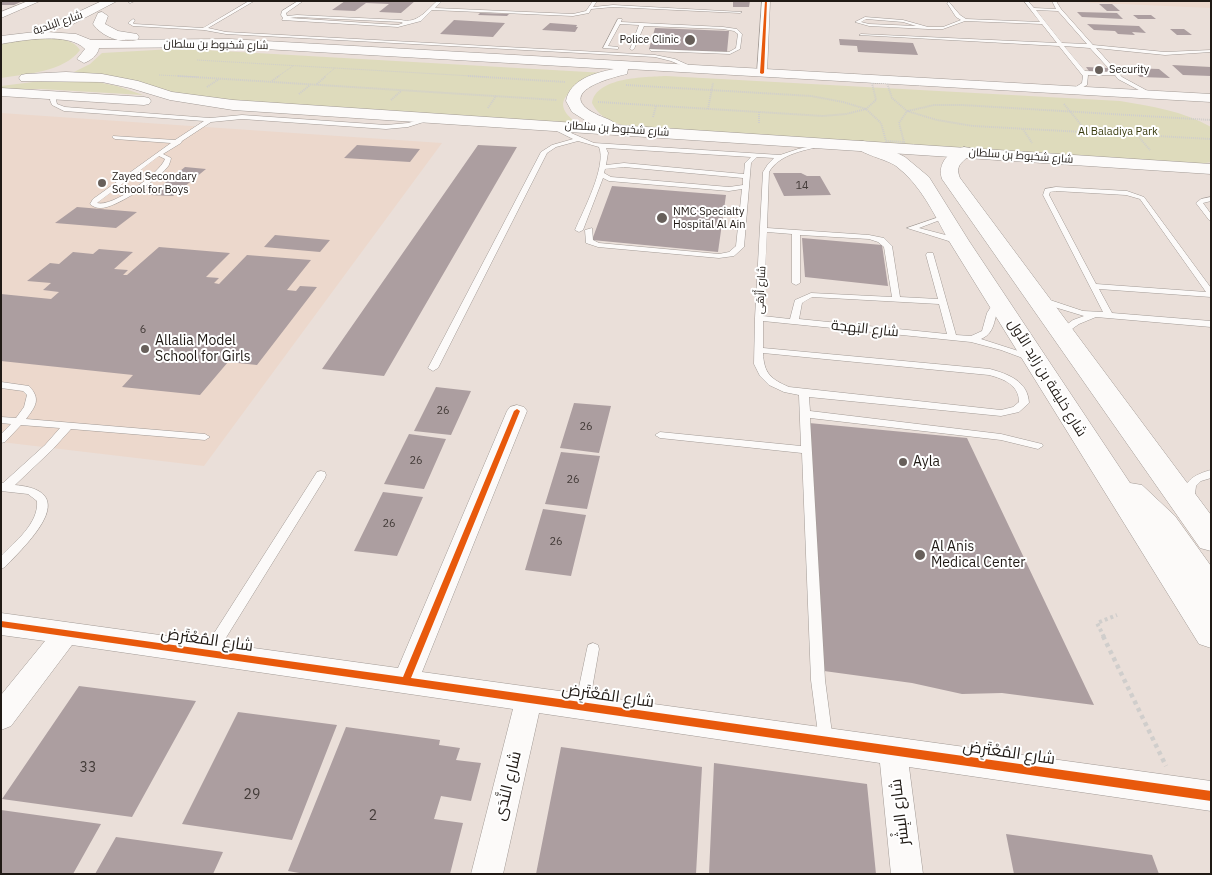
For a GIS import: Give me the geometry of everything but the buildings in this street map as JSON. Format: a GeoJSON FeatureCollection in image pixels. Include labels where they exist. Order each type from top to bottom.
{"type":"FeatureCollection","features":[{"type":"Feature","properties":{"kind":"main road","name":"شارع البلدية"},"geometry":{"type":"LineString","coordinates":[[1,40],[50,27],[112,1]]}},
{"type":"Feature","properties":{"kind":"main road","name":"شارع البلدية"},"geometry":{"type":"LineString","coordinates":[[85,42],[78,34],[81,28],[132,2]]}},
{"type":"Feature","properties":{"kind":"main road"},"geometry":{"type":"LineString","coordinates":[[1,34],[44,25],[88,12]]}},
{"type":"Feature","properties":{"kind":"main road"},"geometry":{"type":"LineString","coordinates":[[102,16],[99,24],[100,28],[117,35],[229,43]]}},
{"type":"Feature","properties":{"kind":"main road","name":"شارع شخبوط بن سلطان"},"geometry":{"type":"LineString","coordinates":[[1,40],[51,36],[85,42],[128,46],[229,43],[431,49],[656,67],[1211,98]]}},
{"type":"Feature","properties":{"kind":"main road"},"geometry":{"type":"LineString","coordinates":[[1,82],[54,72],[76,64],[92,51],[85,42]]}},
{"type":"Feature","properties":{"kind":"main road"},"geometry":{"type":"LineString","coordinates":[[623,130],[588,117],[575,106],[573,101],[575,91],[584,83],[609,74],[656,67]]}},
{"type":"Feature","properties":{"kind":"main road","name":"شارع شخبوط بن سلطان"},"geometry":{"type":"LineString","coordinates":[[26,78],[66,76],[102,78],[133,84],[170,96],[233,105],[1211,169]]}},
{"type":"Feature","properties":{"kind":"main road"},"geometry":{"type":"LineString","coordinates":[[1,92],[54,100],[233,105]]}},
{"type":"Feature","properties":{"kind":"main road"},"geometry":{"type":"LineString","coordinates":[[1152,95],[1194,111]]}},
{"type":"Feature","properties":{"kind":"main road","name":"شارع خليفة بن زايد الأول"},"geometry":{"type":"LineString","coordinates":[[863,146],[893,156],[915,171],[1211,633]]}},
{"type":"Feature","properties":{"kind":"main road"},"geometry":{"type":"LineString","coordinates":[[964,152],[950,162],[948,170],[951,180],[1204,529]]}},
{"type":"Feature","properties":{"kind":"main road"},"geometry":{"type":"LineString","coordinates":[[1184,167],[1211,162]]}},
{"type":"Feature","properties":{"kind":"main road"},"geometry":{"type":"LineString","coordinates":[[944,216],[964,221],[994,262],[1008,272],[1021,276]]}},
{"type":"Feature","properties":{"kind":"main road"},"geometry":{"type":"LineString","coordinates":[[1109,476],[1140,498],[1153,511],[1211,593]]}},
{"type":"Feature","properties":{"kind":"street"},"geometry":{"type":"LineString","coordinates":[[1,15],[36,1]]}},
{"type":"Feature","properties":{"kind":"street"},"geometry":{"type":"LineString","coordinates":[[762,73],[766,1]]}},
{"type":"Feature","properties":{"kind":"street"},"geometry":{"type":"LineString","coordinates":[[405,682],[517,411]]}},
{"type":"Feature","properties":{"kind":"street","name":"شارع المُعْتَرِض"},"geometry":{"type":"LineString","coordinates":[[1,624],[1211,796]]}},
{"type":"Feature","properties":{"kind":"street"},"geometry":{"type":"LineString","coordinates":[[1,717],[66,633]]}},
{"type":"Feature","properties":{"kind":"street","name":"شارع النَّدَى"},"geometry":{"type":"LineString","coordinates":[[487,874],[529,699]]}},
{"type":"Feature","properties":{"kind":"street","name":"شارع البِشْر"},"geometry":{"type":"LineString","coordinates":[[892,751],[907,874]]}},
{"type":"Feature","properties":{"kind":"lane"},"geometry":{"type":"LineString","coordinates":[[204,29],[252,1]]}},
{"type":"Feature","properties":{"kind":"lane"},"geometry":{"type":"LineString","coordinates":[[301,1],[284,12],[282,15],[286,18],[284,19],[291,21],[402,26],[419,20],[440,1]]}},
{"type":"Feature","properties":{"kind":"lane"},"geometry":{"type":"LineString","coordinates":[[1026,1],[1084,73],[1086,81],[1082,86],[1074,90]]}},
{"type":"Feature","properties":{"kind":"lane"},"geometry":{"type":"LineString","coordinates":[[1054,1],[1059,10],[1117,74],[1125,81],[1152,95]]}},
{"type":"Feature","properties":{"kind":"lane"},"geometry":{"type":"LineString","coordinates":[[949,3],[958,16],[965,20]]}},
{"type":"Feature","properties":{"kind":"lane"},"geometry":{"type":"LineString","coordinates":[[431,9],[573,15],[585,13],[593,4],[740,12]]}},
{"type":"Feature","properties":{"kind":"lane"},"geometry":{"type":"LineString","coordinates":[[1033,10],[1059,10]]}},
{"type":"Feature","properties":{"kind":"lane"},"geometry":{"type":"LineString","coordinates":[[286,18],[297,16],[389,20],[408,23]]}},
{"type":"Feature","properties":{"kind":"lane"},"geometry":{"type":"LineString","coordinates":[[928,28],[899,20],[865,18],[857,22],[869,25],[928,28],[943,28],[965,20],[1044,23]]}},
{"type":"Feature","properties":{"kind":"lane"},"geometry":{"type":"LineString","coordinates":[[133,20],[130,23],[136,26],[204,29],[231,33],[431,49],[464,45],[662,57],[694,69]]}},
{"type":"Feature","properties":{"kind":"lane"},"geometry":{"type":"LineString","coordinates":[[383,25],[389,20]]}},
{"type":"Feature","properties":{"kind":"lane"},"geometry":{"type":"LineString","coordinates":[[603,53],[605,47],[619,22],[732,29],[740,34],[738,49],[733,52],[605,47]]}},
{"type":"Feature","properties":{"kind":"lane"},"geometry":{"type":"LineString","coordinates":[[632,49],[642,24]]}},
{"type":"Feature","properties":{"kind":"lane"},"geometry":{"type":"LineString","coordinates":[[861,35],[1092,46],[1167,53],[1211,51]]}},
{"type":"Feature","properties":{"kind":"lane"},"geometry":{"type":"LineString","coordinates":[[431,49],[464,45]]}},
{"type":"Feature","properties":{"kind":"lane"},"geometry":{"type":"LineString","coordinates":[[1084,73],[1117,74]]}},
{"type":"Feature","properties":{"kind":"lane"},"geometry":{"type":"LineString","coordinates":[[54,100],[70,110],[210,120],[242,117],[386,127],[408,125],[434,118]]}},
{"type":"Feature","properties":{"kind":"lane"},"geometry":{"type":"LineString","coordinates":[[158,154],[168,158],[166,166],[115,204],[101,207],[94,205],[93,202],[95,200],[158,154],[210,120]]}},
{"type":"Feature","properties":{"kind":"lane"},"geometry":{"type":"LineString","coordinates":[[547,125],[564,132],[576,140],[602,146],[782,158]]}},
{"type":"Feature","properties":{"kind":"lane"},"geometry":{"type":"LineString","coordinates":[[115,137],[179,142]]}},
{"type":"Feature","properties":{"kind":"lane"},"geometry":{"type":"LineString","coordinates":[[432,368],[544,152],[554,146],[576,140]]}},
{"type":"Feature","properties":{"kind":"lane","name":"شارع أَزْهَى"},"geometry":{"type":"LineString","coordinates":[[759,350],[990,372],[1014,382],[1024,393],[1025,398],[1021,407],[1009,412],[1000,413],[804,393],[779,387],[767,378],[760,369],[759,350],[759,318],[766,172],[768,166],[782,158],[828,143]]}},
{"type":"Feature","properties":{"kind":"lane"},"geometry":{"type":"LineString","coordinates":[[579,230],[602,170],[606,154],[602,146]]}},
{"type":"Feature","properties":{"kind":"lane"},"geometry":{"type":"LineString","coordinates":[[589,230],[589,241],[598,245],[719,256],[731,254],[740,247],[748,163],[756,156]]}},
{"type":"Feature","properties":{"kind":"lane"},"geometry":{"type":"LineString","coordinates":[[602,170],[728,177],[747,176]]}},
{"type":"Feature","properties":{"kind":"lane"},"geometry":{"type":"LineString","coordinates":[[602,170],[609,179],[729,189],[746,186]]}},
{"type":"Feature","properties":{"kind":"lane"},"geometry":{"type":"LineString","coordinates":[[1109,316],[1046,195],[1047,190],[1126,193],[1142,198],[1211,295]]}},
{"type":"Feature","properties":{"kind":"lane"},"geometry":{"type":"LineString","coordinates":[[1211,199],[1203,200],[1199,203],[1211,219]]}},
{"type":"Feature","properties":{"kind":"lane"},"geometry":{"type":"LineString","coordinates":[[944,216],[911,228],[959,241]]}},
{"type":"Feature","properties":{"kind":"lane"},"geometry":{"type":"LineString","coordinates":[[764,230],[869,237],[884,242],[888,246],[896,299]]}},
{"type":"Feature","properties":{"kind":"lane"},"geometry":{"type":"LineString","coordinates":[[796,232],[796,283]]}},
{"type":"Feature","properties":{"kind":"lane"},"geometry":{"type":"LineString","coordinates":[[930,255],[952,337]]}},
{"type":"Feature","properties":{"kind":"lane"},"geometry":{"type":"LineString","coordinates":[[1094,286],[1211,295]]}},
{"type":"Feature","properties":{"kind":"lane"},"geometry":{"type":"LineString","coordinates":[[794,322],[798,302],[812,295],[943,302]]}},
{"type":"Feature","properties":{"kind":"lane"},"geometry":{"type":"LineString","coordinates":[[1037,298],[1058,307],[1094,314],[1211,324]]}},
{"type":"Feature","properties":{"kind":"lane"},"geometry":{"type":"LineString","coordinates":[[971,339],[988,332],[990,329],[991,311],[999,301]]}},
{"type":"Feature","properties":{"kind":"lane"},"geometry":{"type":"LineString","coordinates":[[1062,332],[1076,322],[1094,314]]}},
{"type":"Feature","properties":{"kind":"lane","name":"شارع البَهجة"},"geometry":{"type":"LineString","coordinates":[[759,318],[971,339],[1004,348],[1037,361]]}},
{"type":"Feature","properties":{"kind":"lane"},"geometry":{"type":"LineString","coordinates":[[1,385],[26,388],[32,394],[32,399],[20,422],[1,440]]}},
{"type":"Feature","properties":{"kind":"lane"},"geometry":{"type":"LineString","coordinates":[[804,393],[818,680],[826,741]]}},
{"type":"Feature","properties":{"kind":"lane"},"geometry":{"type":"LineString","coordinates":[[806,414],[1001,437],[1038,446]]}},
{"type":"Feature","properties":{"kind":"lane"},"geometry":{"type":"LineString","coordinates":[[1,420],[205,437]]}},
{"type":"Feature","properties":{"kind":"lane"},"geometry":{"type":"LineString","coordinates":[[3,488],[49,447],[67,427]]}},
{"type":"Feature","properties":{"kind":"lane"},"geometry":{"type":"LineString","coordinates":[[660,435],[807,450]]}},
{"type":"Feature","properties":{"kind":"lane"},"geometry":{"type":"LineString","coordinates":[[1204,529],[1188,488],[1196,479],[1211,474]]}},
{"type":"Feature","properties":{"kind":"lane"},"geometry":{"type":"LineString","coordinates":[[208,654],[321,475]]}},
{"type":"Feature","properties":{"kind":"lane"},"geometry":{"type":"LineString","coordinates":[[1,564],[38,523],[44,506],[43,499],[38,494],[3,488]]}},
{"type":"Feature","properties":{"kind":"lane"},"geometry":{"type":"LineString","coordinates":[[582,706],[593,649]]}},
{"type":"Feature","properties":{"kind":"path"},"geometry":{"type":"LineString","coordinates":[[193,60],[584,83]]}},
{"type":"Feature","properties":{"kind":"path"},"geometry":{"type":"LineString","coordinates":[[271,82],[294,65]]}},
{"type":"Feature","properties":{"kind":"path"},"geometry":{"type":"LineString","coordinates":[[316,85],[336,68]]}},
{"type":"Feature","properties":{"kind":"path"},"geometry":{"type":"LineString","coordinates":[[708,109],[714,70]]}},
{"type":"Feature","properties":{"kind":"path"},"geometry":{"type":"LineString","coordinates":[[153,75],[831,116],[866,109],[876,100],[872,82],[887,83],[892,98],[907,111],[927,118],[960,124],[1211,140]]}},
{"type":"Feature","properties":{"kind":"path"},"geometry":{"type":"LineString","coordinates":[[624,85],[828,98],[866,109],[881,123],[886,141],[904,142],[899,123],[907,111],[925,106],[953,104],[1211,120]]}},
{"type":"Feature","properties":{"kind":"path"},"geometry":{"type":"LineString","coordinates":[[1050,89],[1088,132]]}},
{"type":"Feature","properties":{"kind":"path"},"geometry":{"type":"LineString","coordinates":[[1117,615],[1097,623],[1179,791]]}},
{"type":"Feature","properties":{"kind":"shaded area"},"geometry":{"type":"Polygon","coordinates":[[[1054,1],[1211,1],[1211,8],[1054,1]]]}},
{"type":"Feature","properties":{"kind":"shaded area","name":"Allalia Model School for Girls"},"geometry":{"type":"Polygon","coordinates":[[[1,113],[442,143],[204,466],[1,442],[1,113]]]}},
{"type":"Feature","properties":{"kind":"green space"},"geometry":{"type":"Polygon","coordinates":[[[26,39],[63,39],[76,45],[80,50],[64,63],[44,71],[1,78],[1,42],[26,39]]]}},
{"type":"Feature","properties":{"kind":"green space"},"geometry":{"type":"Polygon","coordinates":[[[173,49],[605,73],[576,88],[564,100],[564,108],[569,116],[580,125],[210,102],[139,85],[64,77],[90,64],[102,53],[173,49]]]}},
{"type":"Feature","properties":{"kind":"green space","name":"Al Baladiya Park"},"geometry":{"type":"Polygon","coordinates":[[[666,76],[1120,101],[1178,113],[1211,127],[1211,162],[1199,164],[636,128],[605,118],[595,109],[592,103],[595,94],[612,83],[634,78],[666,76]]]}},
{"type":"Feature","properties":{"kind":"green space"},"geometry":{"type":"Polygon","coordinates":[[[41,81],[92,81],[117,86],[143,95],[41,89],[1,89],[1,86],[41,81]]]}},
{"type":"Feature","properties":{"kind":"cycle path"},"geometry":{"type":"LineString","coordinates":[[762,73],[766,1]]}},
{"type":"Feature","properties":{"kind":"cycle path"},"geometry":{"type":"LineString","coordinates":[[405,682],[517,411]]}},
{"type":"Feature","properties":{"kind":"cycle path"},"geometry":{"type":"LineString","coordinates":[[1,624],[1211,796]]}},
{"type":"Feature","properties":{"kind":"place","name":"Police Clinic"},"geometry":{"type":"Point","coordinates":[690,40]}},
{"type":"Feature","properties":{"kind":"place","name":"Security"},"geometry":{"type":"Point","coordinates":[1099,70]}},
{"type":"Feature","properties":{"kind":"place","name":"Zayed Secondary School for Boys"},"geometry":{"type":"Point","coordinates":[102,183]}},
{"type":"Feature","properties":{"kind":"place","name":"NMC Specialty Hospital Al Ain"},"geometry":{"type":"Point","coordinates":[662,218]}},
{"type":"Feature","properties":{"kind":"place","name":"Allalia Model School for Girls"},"geometry":{"type":"Point","coordinates":[145,349]}},
{"type":"Feature","properties":{"kind":"place","name":"Ayla"},"geometry":{"type":"Point","coordinates":[903,462]}},
{"type":"Feature","properties":{"kind":"place","name":"Al Anis Medical Center"},"geometry":{"type":"Point","coordinates":[920,555]}}]}
